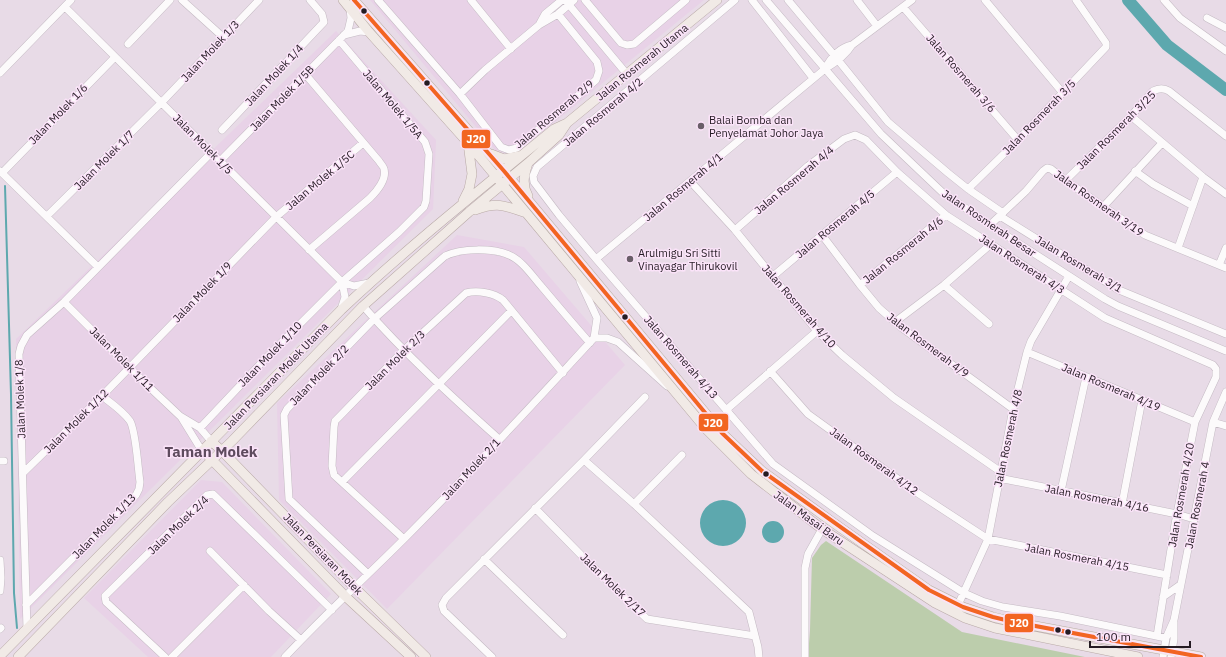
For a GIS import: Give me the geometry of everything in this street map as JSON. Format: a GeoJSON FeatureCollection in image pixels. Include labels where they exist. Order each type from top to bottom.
{"type":"FeatureCollection","features":[{"type":"Feature","properties":{"kind":"main road","name":"Jalan Masai Baru"},"geometry":{"type":"LineString","coordinates":[[343,0],[369,32],[468,143],[532,205],[722,433],[762,471],[846,532],[930,590],[958,605],[993,617],[1167,654],[1201,657]]}},
{"type":"Feature","properties":{"kind":"main road","name":"Jalan Masai Baru"},"geometry":{"type":"LineString","coordinates":[[354,0],[485,150],[500,174]]}},
{"type":"Feature","properties":{"kind":"main road","name":"Jalan Rosmerah Utama"},"geometry":{"type":"LineString","coordinates":[[506,181],[559,135],[567,124],[626,73],[717,0]]}},
{"type":"Feature","properties":{"kind":"main road","name":"Jalan Rosmerah Utama"},"geometry":{"type":"LineString","coordinates":[[500,174],[554,129],[567,124]]}},
{"type":"Feature","properties":{"kind":"main road"},"geometry":{"type":"LineString","coordinates":[[461,204],[469,189],[472,174],[468,143]]}},
{"type":"Feature","properties":{"kind":"main road"},"geometry":{"type":"LineString","coordinates":[[485,150],[504,159],[522,155]]}},
{"type":"Feature","properties":{"kind":"main road"},"geometry":{"type":"LineString","coordinates":[[528,163],[524,179],[524,187],[532,205]]}},
{"type":"Feature","properties":{"kind":"main road","name":"Jalan Persiaran Molek Utama"},"geometry":{"type":"LineString","coordinates":[[0,656],[369,283],[461,204],[500,174]]}},
{"type":"Feature","properties":{"kind":"main road","name":"Jalan Masai Baru"},"geometry":{"type":"LineString","coordinates":[[506,181],[527,214],[706,429],[751,474],[822,529],[935,603],[965,618],[995,628],[1138,657]]}},
{"type":"Feature","properties":{"kind":"main road","name":"Jalan Persiaran Molek Utama"},"geometry":{"type":"LineString","coordinates":[[18,657],[168,502],[222,450],[363,306],[506,181]]}},
{"type":"Feature","properties":{"kind":"main road"},"geometry":{"type":"LineString","coordinates":[[469,212],[489,205],[502,206],[527,214]]}},
{"type":"Feature","properties":{"kind":"main road","name":"Jalan Persiaran Molek"},"geometry":{"type":"LineString","coordinates":[[212,441],[354,587],[426,657]]}},
{"type":"Feature","properties":{"kind":"main road","name":"Jalan Persiaran Molek"},"geometry":{"type":"LineString","coordinates":[[202,451],[345,596],[411,657]]}},
{"type":"Feature","properties":{"kind":"main road"},"geometry":{"type":"LineString","coordinates":[[822,529],[826,526],[832,526],[846,532]]}},
{"type":"Feature","properties":{"kind":"street"},"geometry":{"type":"LineString","coordinates":[[0,73],[71,0]]}},
{"type":"Feature","properties":{"kind":"street"},"geometry":{"type":"LineString","coordinates":[[128,44],[170,0]]}},
{"type":"Feature","properties":{"kind":"street"},"geometry":{"type":"LineString","coordinates":[[182,0],[223,37]]}},
{"type":"Feature","properties":{"kind":"street","name":"Jalan Molek 1/3"},"geometry":{"type":"LineString","coordinates":[[161,103],[259,0]]}},
{"type":"Feature","properties":{"kind":"street","name":"Jalan Molek 1/4"},"geometry":{"type":"LineString","coordinates":[[222,130],[324,22],[322,14],[310,0]]}},
{"type":"Feature","properties":{"kind":"street","name":"Jalan Rosmerah 2/9"},"geometry":{"type":"LineString","coordinates":[[378,0],[460,94],[501,147],[509,150],[517,148],[596,80],[599,71],[598,62],[558,14]]}},
{"type":"Feature","properties":{"kind":"street"},"geometry":{"type":"LineString","coordinates":[[471,0],[510,49]]}},
{"type":"Feature","properties":{"kind":"street"},"geometry":{"type":"LineString","coordinates":[[585,0],[621,43],[627,46],[634,44],[686,0]]}},
{"type":"Feature","properties":{"kind":"street","name":"Jalan Rosmerah 4/2"},"geometry":{"type":"LineString","coordinates":[[534,182],[533,176],[537,167],[735,0]]}},
{"type":"Feature","properties":{"kind":"street"},"geometry":{"type":"LineString","coordinates":[[752,0],[813,78]]}},
{"type":"Feature","properties":{"kind":"street","name":"Jalan Rosmerah Besar"},"geometry":{"type":"LineString","coordinates":[[766,0],[881,134],[942,192],[1068,276],[1118,306],[1226,351]]}},
{"type":"Feature","properties":{"kind":"street","name":"Jalan Rosmerah 3/1"},"geometry":{"type":"LineString","coordinates":[[788,0],[888,122],[968,189],[1002,214],[1119,290],[1226,334]]}},
{"type":"Feature","properties":{"kind":"street"},"geometry":{"type":"LineString","coordinates":[[857,0],[877,26]]}},
{"type":"Feature","properties":{"kind":"street"},"geometry":{"type":"LineString","coordinates":[[836,57],[844,47],[852,45],[912,0]]}},
{"type":"Feature","properties":{"kind":"street"},"geometry":{"type":"LineString","coordinates":[[984,0],[1062,92]]}},
{"type":"Feature","properties":{"kind":"street","name":"Jalan Rosmerah 3/5"},"geometry":{"type":"LineString","coordinates":[[968,189],[1018,140],[1106,47],[1106,43],[1076,0]]}},
{"type":"Feature","properties":{"kind":"street"},"geometry":{"type":"LineString","coordinates":[[1164,0],[1180,18],[1226,51]]}},
{"type":"Feature","properties":{"kind":"street"},"geometry":{"type":"LineString","coordinates":[[460,94],[485,70],[539,25],[558,14],[567,1]]}},
{"type":"Feature","properties":{"kind":"street"},"geometry":{"type":"LineString","coordinates":[[539,25],[545,14],[567,1]]}},
{"type":"Feature","properties":{"kind":"street"},"geometry":{"type":"LineString","coordinates":[[567,1],[626,73]]}},
{"type":"Feature","properties":{"kind":"street","name":"Jalan Molek 1/5"},"geometry":{"type":"LineString","coordinates":[[65,7],[342,282]]}},
{"type":"Feature","properties":{"kind":"street","name":"Jalan Rosmerah 3/6"},"geometry":{"type":"LineString","coordinates":[[903,7],[1018,140]]}},
{"type":"Feature","properties":{"kind":"street","name":"Jalan Molek 1/5B"},"geometry":{"type":"LineString","coordinates":[[220,162],[348,31],[351,18],[350,9]]}},
{"type":"Feature","properties":{"kind":"street"},"geometry":{"type":"LineString","coordinates":[[1207,18],[1226,28]]}},
{"type":"Feature","properties":{"kind":"street"},"geometry":{"type":"LineString","coordinates":[[341,38],[360,31],[369,32]]}},
{"type":"Feature","properties":{"kind":"street","name":"Jalan Molek 1/5A"},"geometry":{"type":"LineString","coordinates":[[341,38],[425,142],[429,154],[427,197],[424,207],[399,232],[342,282]]}},
{"type":"Feature","properties":{"kind":"street","name":"Jalan Molek 1/6"},"geometry":{"type":"LineString","coordinates":[[1,172],[115,57]]}},
{"type":"Feature","properties":{"kind":"street","name":"Jalan Rosmerah 4/1"},"geometry":{"type":"LineString","coordinates":[[596,259],[813,78],[836,57]]}},
{"type":"Feature","properties":{"kind":"street","name":"Jalan Molek 1/5C"},"geometry":{"type":"LineString","coordinates":[[306,75],[385,170],[384,178],[378,190],[309,250]]}},
{"type":"Feature","properties":{"kind":"street","name":"Jalan Rosmerah 3/25"},"geometry":{"type":"LineString","coordinates":[[1066,180],[1157,89],[1166,89],[1226,136]]}},
{"type":"Feature","properties":{"kind":"street","name":"Jalan Molek 1/7"},"geometry":{"type":"LineString","coordinates":[[46,216],[161,103]]}},
{"type":"Feature","properties":{"kind":"street"},"geometry":{"type":"LineString","coordinates":[[1131,116],[1203,177],[1226,194]]}},
{"type":"Feature","properties":{"kind":"street","name":"Jalan Rosmerah 4/3"},"geometry":{"type":"LineString","coordinates":[[855,135],[866,140],[897,172],[946,215],[1104,318],[1209,363]]}},
{"type":"Feature","properties":{"kind":"street","name":"Jalan Rosmerah 4/4"},"geometry":{"type":"LineString","coordinates":[[735,230],[808,166],[844,139],[855,135]]}},
{"type":"Feature","properties":{"kind":"street"},"geometry":{"type":"LineString","coordinates":[[1103,207],[1162,142]]}},
{"type":"Feature","properties":{"kind":"street","name":"Jalan Molek 1/5C"},"geometry":{"type":"LineString","coordinates":[[276,217],[363,143]]}},
{"type":"Feature","properties":{"kind":"street","name":"Jalan Molek 1/8"},"geometry":{"type":"LineString","coordinates":[[27,629],[20,350],[23,340],[64,302],[211,152]]}},
{"type":"Feature","properties":{"kind":"street","name":"Jalan Rosmerah 3/19"},"geometry":{"type":"LineString","coordinates":[[990,225],[1026,191],[1046,168],[1051,169],[1103,207],[1145,235],[1223,266]]}},
{"type":"Feature","properties":{"kind":"street"},"geometry":{"type":"LineString","coordinates":[[1135,171],[1153,184],[1192,206]]}},
{"type":"Feature","properties":{"kind":"street"},"geometry":{"type":"LineString","coordinates":[[1,172],[98,267]]}},
{"type":"Feature","properties":{"kind":"street","name":"Jalan Rosmerah 4/5"},"geometry":{"type":"LineString","coordinates":[[772,277],[897,172]]}},
{"type":"Feature","properties":{"kind":"street"},"geometry":{"type":"LineString","coordinates":[[1178,248],[1203,177]]}},
{"type":"Feature","properties":{"kind":"street","name":"Jalan Rosmerah 4/10"},"geometry":{"type":"LineString","coordinates":[[690,181],[735,230],[817,331],[842,355],[894,398],[1000,475]]}},
{"type":"Feature","properties":{"kind":"street","name":"Jalan Rosmerah 4/13"},"geometry":{"type":"LineString","coordinates":[[534,182],[559,215],[596,259],[774,464],[873,536],[964,593],[982,601],[1003,607],[1060,616],[1166,638]]}},
{"type":"Feature","properties":{"kind":"street","name":"Jalan Rosmerah 4/6"},"geometry":{"type":"LineString","coordinates":[[860,285],[946,215]]}},
{"type":"Feature","properties":{"kind":"street","name":"Jalan Molek 1/9"},"geometry":{"type":"LineString","coordinates":[[129,367],[276,217]]}},
{"type":"Feature","properties":{"kind":"street","name":"Jalan Rosmerah 4/9"},"geometry":{"type":"LineString","coordinates":[[822,235],[879,308],[895,322],[1013,409]]}},
{"type":"Feature","properties":{"kind":"street"},"geometry":{"type":"LineString","coordinates":[[895,322],[944,285],[991,244]]}},
{"type":"Feature","properties":{"kind":"street"},"geometry":{"type":"LineString","coordinates":[[1223,266],[1226,248]]}},
{"type":"Feature","properties":{"kind":"street","name":"Jalan Molek 2/2"},"geometry":{"type":"LineString","coordinates":[[368,574],[289,499],[284,415],[287,409],[374,319],[445,256],[453,252],[472,250],[509,255],[519,262],[592,341]]}},
{"type":"Feature","properties":{"kind":"street"},"geometry":{"type":"LineString","coordinates":[[575,270],[597,318],[597,324],[592,341],[607,338],[618,342],[680,396]]}},
{"type":"Feature","properties":{"kind":"street","name":"Jalan Rosmerah 4/8"},"geometry":{"type":"LineString","coordinates":[[958,605],[988,539],[1013,409],[1027,352],[1031,341],[1068,276]]}},
{"type":"Feature","properties":{"kind":"street"},"geometry":{"type":"LineString","coordinates":[[341,310],[345,297],[342,282],[354,286],[369,283]]}},
{"type":"Feature","properties":{"kind":"street","name":"Jalan Molek 1/10"},"geometry":{"type":"LineString","coordinates":[[200,428],[266,358],[342,282]]}},
{"type":"Feature","properties":{"kind":"street"},"geometry":{"type":"LineString","coordinates":[[944,285],[989,324]]}},
{"type":"Feature","properties":{"kind":"street","name":"Jalan Molek 2/3"},"geometry":{"type":"LineString","coordinates":[[404,539],[334,475],[332,466],[335,421],[404,350],[466,293],[472,292],[496,295],[503,300],[563,373]]}},
{"type":"Feature","properties":{"kind":"street","name":"Jalan Molek 1/11"},"geometry":{"type":"LineString","coordinates":[[64,302],[180,416],[200,428],[212,441]]}},
{"type":"Feature","properties":{"kind":"street"},"geometry":{"type":"LineString","coordinates":[[363,306],[404,350],[499,439]]}},
{"type":"Feature","properties":{"kind":"street"},"geometry":{"type":"LineString","coordinates":[[342,482],[511,311]]}},
{"type":"Feature","properties":{"kind":"street"},"geometry":{"type":"LineString","coordinates":[[726,410],[817,331]]}},
{"type":"Feature","properties":{"kind":"street","name":"Jalan Molek 2/1"},"geometry":{"type":"LineString","coordinates":[[285,657],[404,539],[592,341]]}},
{"type":"Feature","properties":{"kind":"street","name":"Jalan Rosmerah 4/19"},"geometry":{"type":"LineString","coordinates":[[1027,352],[1195,422]]}},
{"type":"Feature","properties":{"kind":"street","name":"Jalan Rosmerah 4/20"},"geometry":{"type":"LineString","coordinates":[[1157,636],[1177,514],[1195,422],[1217,373],[1213,365],[1209,363]]}},
{"type":"Feature","properties":{"kind":"street","name":"Jalan Molek 1/12"},"geometry":{"type":"LineString","coordinates":[[23,473],[102,396],[129,367]]}},
{"type":"Feature","properties":{"kind":"street","name":"Jalan Rosmerah 4/12"},"geometry":{"type":"LineString","coordinates":[[770,371],[808,414],[916,492],[988,539]]}},
{"type":"Feature","properties":{"kind":"street"},"geometry":{"type":"LineString","coordinates":[[1061,491],[1086,377]]}},
{"type":"Feature","properties":{"kind":"street","name":"Jalan Rosmerah 4"},"geometry":{"type":"LineString","coordinates":[[1167,654],[1174,639],[1174,620],[1180,585],[1213,422],[1226,392]]}},
{"type":"Feature","properties":{"kind":"street","name":"Jalan Molek 1/13"},"geometry":{"type":"LineString","coordinates":[[26,605],[136,495],[139,490],[140,482],[131,422],[102,396]]}},
{"type":"Feature","properties":{"kind":"street"},"geometry":{"type":"LineString","coordinates":[[492,657],[444,611],[442,605],[446,598],[645,397]]}},
{"type":"Feature","properties":{"kind":"street"},"geometry":{"type":"LineString","coordinates":[[1122,504],[1142,400]]}},
{"type":"Feature","properties":{"kind":"street","name":"Jalan Molek 1/11"},"geometry":{"type":"LineString","coordinates":[[180,416],[202,451]]}},
{"type":"Feature","properties":{"kind":"street"},"geometry":{"type":"LineString","coordinates":[[1213,422],[1226,426]]}},
{"type":"Feature","properties":{"kind":"street"},"geometry":{"type":"LineString","coordinates":[[634,504],[682,455]]}},
{"type":"Feature","properties":{"kind":"street"},"geometry":{"type":"LineString","coordinates":[[584,460],[634,504],[749,612],[758,647],[758,657]]}},
{"type":"Feature","properties":{"kind":"street","name":"Jalan Rosmerah 4/16"},"geometry":{"type":"LineString","coordinates":[[1000,475],[1061,491],[1177,514],[1194,519]]}},
{"type":"Feature","properties":{"kind":"street","name":"Jalan Molek 2/4"},"geometry":{"type":"LineString","coordinates":[[165,657],[106,602],[105,596],[207,495],[210,494],[213,494],[332,610]]}},
{"type":"Feature","properties":{"kind":"street","name":"Jalan Molek 2/17"},"geometry":{"type":"LineString","coordinates":[[535,508],[584,558],[647,618],[653,621],[755,636]]}},
{"type":"Feature","properties":{"kind":"street"},"geometry":{"type":"LineString","coordinates":[[805,657],[806,568],[808,554],[822,529]]}},
{"type":"Feature","properties":{"kind":"street","name":"Jalan Rosmerah 4/15"},"geometry":{"type":"LineString","coordinates":[[988,539],[1167,575]]}},
{"type":"Feature","properties":{"kind":"street"},"geometry":{"type":"LineString","coordinates":[[210,550],[269,611],[301,640]]}},
{"type":"Feature","properties":{"kind":"street"},"geometry":{"type":"LineString","coordinates":[[484,559],[563,635]]}},
{"type":"Feature","properties":{"kind":"street"},"geometry":{"type":"LineString","coordinates":[[0,560],[0,592]]}},
{"type":"Feature","properties":{"kind":"street"},"geometry":{"type":"LineString","coordinates":[[172,657],[244,585]]}},
{"type":"Feature","properties":{"kind":"street"},"geometry":{"type":"LineString","coordinates":[[1163,597],[1180,585]]}},
{"type":"Feature","properties":{"kind":"street","name":"Jalan Rosmerah 4"},"geometry":{"type":"LineString","coordinates":[[1167,654],[1166,638],[1174,620]]}},
{"type":"Feature","properties":{"kind":"shaded area"},"geometry":{"type":"Polygon","coordinates":[[[370,0],[704,0],[516,154],[497,152],[370,0]]]}},
{"type":"Feature","properties":{"kind":"shaded area"},"geometry":{"type":"Polygon","coordinates":[[[336,31],[436,140],[433,209],[20,619],[16,339],[336,31]]]}},
{"type":"Feature","properties":{"kind":"shaded area"},"geometry":{"type":"Polygon","coordinates":[[[457,235],[524,247],[625,365],[387,609],[279,500],[277,403],[457,235]]]}},
{"type":"Feature","properties":{"kind":"shaded area"},"geometry":{"type":"Polygon","coordinates":[[[201,480],[222,482],[331,594],[271,657],[148,657],[84,598],[201,480]]]}},
{"type":"Feature","properties":{"kind":"green space"},"geometry":{"type":"Polygon","coordinates":[[[826,541],[962,632],[1085,657],[808,657],[812,558],[821,545],[826,541]]]}},
{"type":"Feature","properties":{"kind":"water"},"geometry":{"type":"Polygon","coordinates":[[[723,500],[736,504],[742,510],[746,523],[742,536],[736,542],[723,546],[710,542],[704,536],[700,523],[704,510],[710,504],[723,500]]]}},
{"type":"Feature","properties":{"kind":"water"},"geometry":{"type":"Polygon","coordinates":[[[773,521],[781,524],[784,532],[781,540],[773,543],[765,540],[762,532],[765,524],[773,521]]]}},
{"type":"Feature","properties":{"kind":"waterway"},"geometry":{"type":"LineString","coordinates":[[1128,0],[1167,45],[1226,90]]}},
{"type":"Feature","properties":{"kind":"waterway"},"geometry":{"type":"LineString","coordinates":[[5,186],[11,394],[14,593],[17,628]]}},
{"type":"Feature","properties":{"kind":"transit line","name":"J20"},"geometry":{"type":"LineString","coordinates":[[354,0],[504,171],[722,433],[762,471],[929,590],[963,607],[1014,622],[1201,657]]}},
{"type":"Feature","properties":{"kind":"place","name":"Balai Bomba dan Penyelamat Johor Jaya"},"geometry":{"type":"Point","coordinates":[701,126]}},
{"type":"Feature","properties":{"kind":"place","name":"Arulmigu Sri Sitti Vinayagar Thirukovil"},"geometry":{"type":"Point","coordinates":[630,259]}},
{"type":"Feature","properties":{"kind":"district","name":"Taman Molek"},"geometry":{"type":"Point","coordinates":[211,452]}}]}
